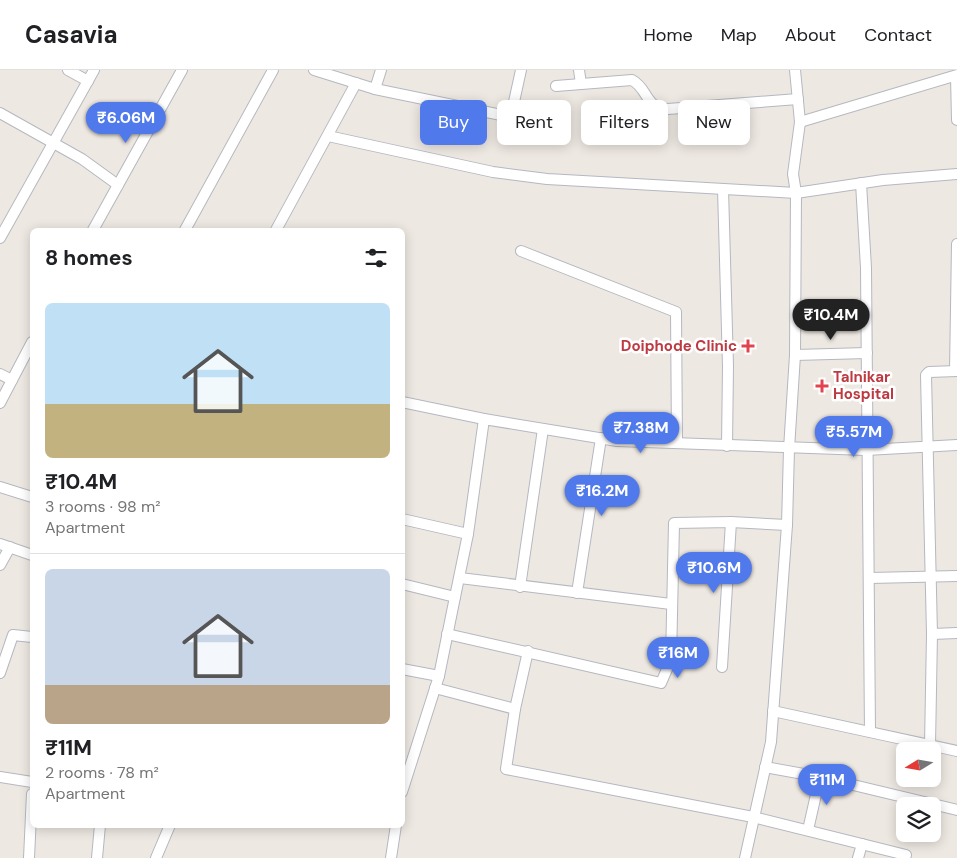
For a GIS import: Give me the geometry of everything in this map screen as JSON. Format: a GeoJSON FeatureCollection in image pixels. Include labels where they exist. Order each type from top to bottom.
{"type":"FeatureCollection","features":[{"type":"Feature","properties":{"kind":"street"},"geometry":{"type":"LineString","coordinates":[[68,70],[88,81]]}},
{"type":"Feature","properties":{"kind":"street"},"geometry":{"type":"LineString","coordinates":[[0,238],[94,70]]}},
{"type":"Feature","properties":{"kind":"street"},"geometry":{"type":"LineString","coordinates":[[94,228],[182,70]]}},
{"type":"Feature","properties":{"kind":"street"},"geometry":{"type":"LineString","coordinates":[[186,228],[273,70]]}},
{"type":"Feature","properties":{"kind":"street"},"geometry":{"type":"LineString","coordinates":[[314,70],[375,88],[506,116],[512,111],[521,70]]}},
{"type":"Feature","properties":{"kind":"street"},"geometry":{"type":"LineString","coordinates":[[375,88],[382,70]]}},
{"type":"Feature","properties":{"kind":"street"},"geometry":{"type":"LineString","coordinates":[[579,70],[581,84]]}},
{"type":"Feature","properties":{"kind":"street"},"geometry":{"type":"LineString","coordinates":[[745,858],[771,742],[787,526],[789,449],[795,355],[796,192],[793,174],[800,122],[795,70]]}},
{"type":"Feature","properties":{"kind":"street"},"geometry":{"type":"LineString","coordinates":[[800,122],[957,76],[957,120]]}},
{"type":"Feature","properties":{"kind":"street"},"geometry":{"type":"LineString","coordinates":[[556,86],[632,80],[640,86],[649,101],[661,109],[798,98]]}},
{"type":"Feature","properties":{"kind":"street"},"geometry":{"type":"LineString","coordinates":[[277,228],[356,83]]}},
{"type":"Feature","properties":{"kind":"street"},"geometry":{"type":"LineString","coordinates":[[0,114],[82,159],[118,185]]}},
{"type":"Feature","properties":{"kind":"street"},"geometry":{"type":"LineString","coordinates":[[328,136],[522,177],[796,192],[861,183],[957,174]]}},
{"type":"Feature","properties":{"kind":"street"},"geometry":{"type":"LineString","coordinates":[[861,183],[866,268],[866,450],[870,578],[870,732]]}},
{"type":"Feature","properties":{"kind":"street"},"geometry":{"type":"LineString","coordinates":[[723,189],[728,366],[727,446]]}},
{"type":"Feature","properties":{"kind":"street"},"geometry":{"type":"LineString","coordinates":[[930,742],[932,634],[926,374],[929,372],[956,371],[957,244]]}},
{"type":"Feature","properties":{"kind":"street"},"geometry":{"type":"LineString","coordinates":[[521,251],[677,312],[677,443]]}},
{"type":"Feature","properties":{"kind":"street"},"geometry":{"type":"LineString","coordinates":[[0,403],[30,346]]}},
{"type":"Feature","properties":{"kind":"street"},"geometry":{"type":"LineString","coordinates":[[795,355],[867,353]]}},
{"type":"Feature","properties":{"kind":"street"},"geometry":{"type":"LineString","coordinates":[[0,374],[12,380]]}},
{"type":"Feature","properties":{"kind":"street"},"geometry":{"type":"LineString","coordinates":[[405,403],[484,419],[601,438],[789,449],[866,450],[957,445]]}},
{"type":"Feature","properties":{"kind":"street"},"geometry":{"type":"LineString","coordinates":[[406,768],[439,676],[468,534],[484,419]]}},
{"type":"Feature","properties":{"kind":"street"},"geometry":{"type":"LineString","coordinates":[[520,587],[543,429]]}},
{"type":"Feature","properties":{"kind":"street"},"geometry":{"type":"LineString","coordinates":[[577,593],[601,438]]}},
{"type":"Feature","properties":{"kind":"street"},"geometry":{"type":"LineString","coordinates":[[0,487],[30,496]]}},
{"type":"Feature","properties":{"kind":"street"},"geometry":{"type":"LineString","coordinates":[[405,520],[468,534]]}},
{"type":"Feature","properties":{"kind":"street"},"geometry":{"type":"LineString","coordinates":[[447,634],[528,651],[661,683],[671,660],[674,523],[730,522],[787,526]]}},
{"type":"Feature","properties":{"kind":"street"},"geometry":{"type":"LineString","coordinates":[[722,668],[730,522]]}},
{"type":"Feature","properties":{"kind":"street"},"geometry":{"type":"LineString","coordinates":[[0,565],[5,546],[30,554]]}},
{"type":"Feature","properties":{"kind":"street"},"geometry":{"type":"LineString","coordinates":[[870,578],[957,576]]}},
{"type":"Feature","properties":{"kind":"street"},"geometry":{"type":"LineString","coordinates":[[460,578],[520,587],[671,604]]}},
{"type":"Feature","properties":{"kind":"street"},"geometry":{"type":"LineString","coordinates":[[405,585],[455,598]]}},
{"type":"Feature","properties":{"kind":"street"},"geometry":{"type":"LineString","coordinates":[[932,634],[957,633]]}},
{"type":"Feature","properties":{"kind":"street"},"geometry":{"type":"LineString","coordinates":[[0,674],[13,635],[30,637]]}},
{"type":"Feature","properties":{"kind":"street"},"geometry":{"type":"LineString","coordinates":[[528,651],[515,709],[506,769],[753,817],[906,855]]}},
{"type":"Feature","properties":{"kind":"street"},"geometry":{"type":"LineString","coordinates":[[405,670],[439,676]]}},
{"type":"Feature","properties":{"kind":"street"},"geometry":{"type":"LineString","coordinates":[[435,688],[515,709]]}},
{"type":"Feature","properties":{"kind":"street"},"geometry":{"type":"LineString","coordinates":[[773,711],[916,742]]}},
{"type":"Feature","properties":{"kind":"street"},"geometry":{"type":"LineString","coordinates":[[941,747],[957,751]]}},
{"type":"Feature","properties":{"kind":"street"},"geometry":{"type":"LineString","coordinates":[[765,766],[820,777],[957,810]]}},
{"type":"Feature","properties":{"kind":"street"},"geometry":{"type":"LineString","coordinates":[[0,777],[30,782]]}},
{"type":"Feature","properties":{"kind":"street"},"geometry":{"type":"LineString","coordinates":[[808,830],[820,777]]}},
{"type":"Feature","properties":{"kind":"street"},"geometry":{"type":"LineString","coordinates":[[29,858],[30,828]]}},
{"type":"Feature","properties":{"kind":"street"},"geometry":{"type":"LineString","coordinates":[[98,858],[100,828]]}},
{"type":"Feature","properties":{"kind":"street"},"geometry":{"type":"LineString","coordinates":[[156,858],[169,828]]}},
{"type":"Feature","properties":{"kind":"street"},"geometry":{"type":"LineString","coordinates":[[391,858],[396,828]]}},
{"type":"Feature","properties":{"kind":"street"},"geometry":{"type":"LineString","coordinates":[[858,858],[862,844]]}},
{"type":"Feature","properties":{"kind":"place","name":"Doiphode Clinic"},"geometry":{"type":"Point","coordinates":[748,346]}},
{"type":"Feature","properties":{"kind":"place","name":"Talnikar Hospital"},"geometry":{"type":"Point","coordinates":[822,386]}}]}
